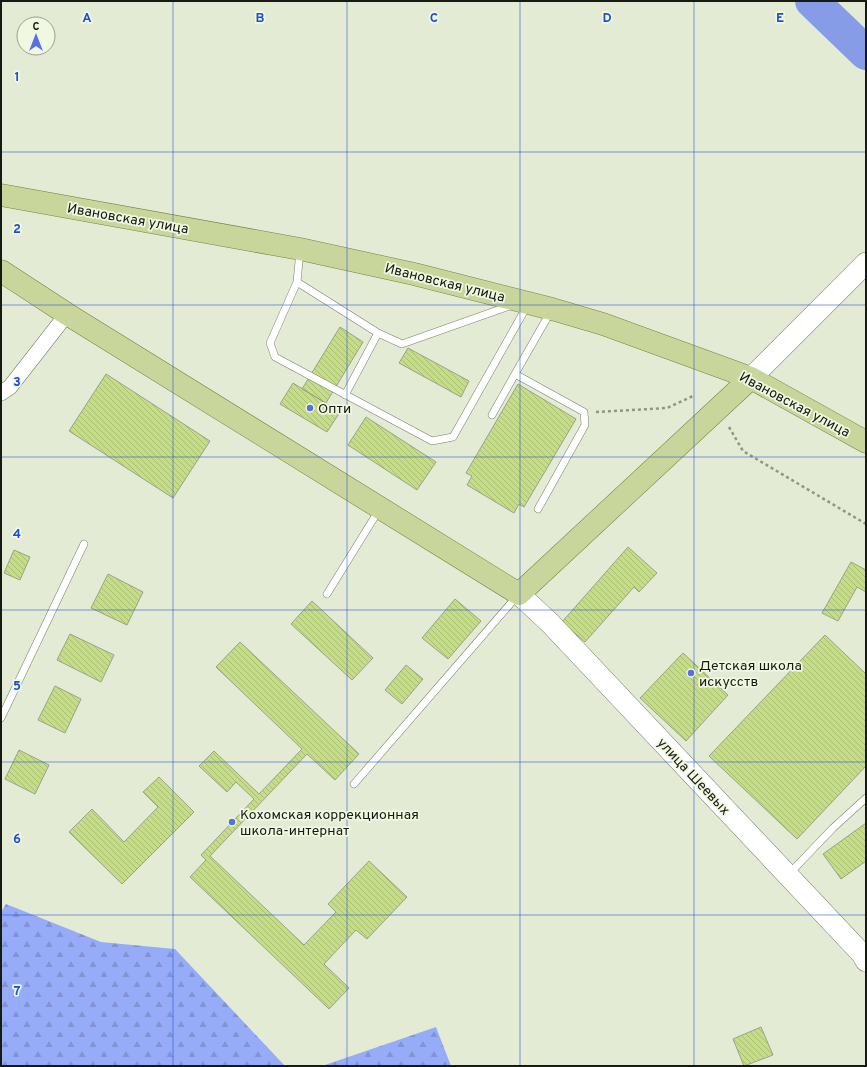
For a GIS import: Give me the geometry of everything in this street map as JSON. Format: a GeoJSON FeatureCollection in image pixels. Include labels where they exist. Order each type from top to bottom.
{"type":"FeatureCollection","features":[{"type":"Feature","properties":{"kind":"main road","name":"Ивановская улица"},"geometry":{"type":"LineString","coordinates":[[4,198],[300,249],[414,274],[552,309],[603,324],[751,378],[866,442]]}},
{"type":"Feature","properties":{"kind":"main road"},"geometry":{"type":"LineString","coordinates":[[1,271],[66,314],[519,594],[751,378],[866,263]]}},
{"type":"Feature","properties":{"kind":"main road","name":"улица Шеевых"},"geometry":{"type":"LineString","coordinates":[[519,594],[541,614],[788,875],[862,954],[866,961]]}},
{"type":"Feature","properties":{"kind":"street"},"geometry":{"type":"LineString","coordinates":[[1,393],[10,387],[66,314]]}},
{"type":"Feature","properties":{"kind":"lane"},"geometry":{"type":"LineString","coordinates":[[300,249],[297,282],[270,343],[275,357],[432,441],[453,437],[526,302]]}},
{"type":"Feature","properties":{"kind":"lane"},"geometry":{"type":"LineString","coordinates":[[297,282],[378,333],[402,344],[526,302]]}},
{"type":"Feature","properties":{"kind":"lane"},"geometry":{"type":"LineString","coordinates":[[492,415],[552,309]]}},
{"type":"Feature","properties":{"kind":"lane"},"geometry":{"type":"LineString","coordinates":[[345,395],[378,333]]}},
{"type":"Feature","properties":{"kind":"lane"},"geometry":{"type":"LineString","coordinates":[[515,374],[584,412],[585,425],[538,509]]}},
{"type":"Feature","properties":{"kind":"lane"},"geometry":{"type":"LineString","coordinates":[[326,594],[380,508]]}},
{"type":"Feature","properties":{"kind":"lane"},"geometry":{"type":"LineString","coordinates":[[1,718],[84,544]]}},
{"type":"Feature","properties":{"kind":"lane"},"geometry":{"type":"LineString","coordinates":[[354,784],[519,594]]}},
{"type":"Feature","properties":{"kind":"lane"},"geometry":{"type":"LineString","coordinates":[[788,875],[833,828],[866,798]]}},
{"type":"Feature","properties":{"kind":"path"},"geometry":{"type":"LineString","coordinates":[[584,412],[667,408],[694,395]]}},
{"type":"Feature","properties":{"kind":"path"},"geometry":{"type":"LineString","coordinates":[[728,425],[742,451],[866,524]]}},
{"type":"Feature","properties":{"kind":"green space"},"geometry":{"type":"Polygon","coordinates":[[[6,904],[101,942],[175,949],[285,1066],[1,1066],[1,912],[6,904]]]}},
{"type":"Feature","properties":{"kind":"green space"},"geometry":{"type":"Polygon","coordinates":[[[436,1027],[451,1066],[322,1066],[436,1027]]]}},
{"type":"Feature","properties":{"kind":"building"},"geometry":{"type":"Polygon","coordinates":[[[340,327],[363,342],[326,403],[302,389],[340,327]]]}},
{"type":"Feature","properties":{"kind":"building"},"geometry":{"type":"Polygon","coordinates":[[[408,348],[469,381],[461,397],[399,363],[408,348]]]}},
{"type":"Feature","properties":{"kind":"building"},"geometry":{"type":"Polygon","coordinates":[[[106,374],[210,441],[173,498],[69,431],[106,374]]]}},
{"type":"Feature","properties":{"kind":"building","name":"Опти"},"geometry":{"type":"Polygon","coordinates":[[[293,383],[340,412],[327,432],[280,404],[293,383]]]}},
{"type":"Feature","properties":{"kind":"building"},"geometry":{"type":"Polygon","coordinates":[[[518,384],[576,419],[524,507],[519,504],[514,513],[467,485],[472,476],[466,473],[518,384]]]}},
{"type":"Feature","properties":{"kind":"building"},"geometry":{"type":"Polygon","coordinates":[[[366,417],[436,462],[417,490],[348,445],[366,417]]]}},
{"type":"Feature","properties":{"kind":"building"},"geometry":{"type":"Polygon","coordinates":[[[628,547],[657,573],[639,592],[634,587],[585,642],[562,622],[628,547]]]}},
{"type":"Feature","properties":{"kind":"building"},"geometry":{"type":"Polygon","coordinates":[[[14,550],[30,557],[20,580],[4,573],[14,550]]]}},
{"type":"Feature","properties":{"kind":"building"},"geometry":{"type":"Polygon","coordinates":[[[851,562],[866,570],[866,592],[857,587],[838,621],[822,613],[851,562]]]}},
{"type":"Feature","properties":{"kind":"building"},"geometry":{"type":"Polygon","coordinates":[[[108,574],[143,592],[127,625],[91,608],[108,574]]]}},
{"type":"Feature","properties":{"kind":"building"},"geometry":{"type":"Polygon","coordinates":[[[455,599],[481,621],[448,659],[422,638],[455,599]]]}},
{"type":"Feature","properties":{"kind":"building"},"geometry":{"type":"Polygon","coordinates":[[[312,601],[373,658],[352,680],[291,624],[312,601]]]}},
{"type":"Feature","properties":{"kind":"building"},"geometry":{"type":"Polygon","coordinates":[[[70,634],[114,655],[101,682],[57,660],[70,634]]]}},
{"type":"Feature","properties":{"kind":"building"},"geometry":{"type":"Polygon","coordinates":[[[825,635],[866,674],[866,766],[797,839],[709,756],[825,635]]]}},
{"type":"Feature","properties":{"kind":"building"},"geometry":{"type":"Polygon","coordinates":[[[240,642],[359,754],[335,780],[307,754],[210,856],[304,945],[336,912],[328,904],[369,861],[407,897],[367,939],[356,930],[324,964],[349,988],[329,1009],[190,877],[206,860],[201,855],[254,799],[236,782],[227,792],[199,766],[214,751],[259,794],[302,749],[216,667],[240,642]]]}},
{"type":"Feature","properties":{"kind":"building"},"geometry":{"type":"Polygon","coordinates":[[[683,653],[728,695],[686,741],[640,698],[683,653]]]}},
{"type":"Feature","properties":{"kind":"building"},"geometry":{"type":"Polygon","coordinates":[[[406,665],[423,679],[402,704],[385,690],[406,665]]]}},
{"type":"Feature","properties":{"kind":"building"},"geometry":{"type":"Polygon","coordinates":[[[55,686],[81,699],[65,733],[38,720],[55,686]]]}},
{"type":"Feature","properties":{"kind":"building"},"geometry":{"type":"Polygon","coordinates":[[[19,750],[49,765],[35,794],[5,779],[19,750]]]}},
{"type":"Feature","properties":{"kind":"building"},"geometry":{"type":"Polygon","coordinates":[[[159,777],[194,812],[122,884],[69,832],[92,809],[124,842],[158,807],[143,792],[159,777]]]}},
{"type":"Feature","properties":{"kind":"building"},"geometry":{"type":"Polygon","coordinates":[[[866,823],[866,861],[841,879],[823,854],[866,823]]]}},
{"type":"Feature","properties":{"kind":"building"},"geometry":{"type":"Polygon","coordinates":[[[761,1027],[773,1055],[744,1066],[733,1039],[761,1027]]]}},
{"type":"Feature","properties":{"kind":"waterway"},"geometry":{"type":"LineString","coordinates":[[812,1],[866,53]]}},
{"type":"Feature","properties":{"kind":"place","name":"Опти"},"geometry":{"type":"Point","coordinates":[310,408]}},
{"type":"Feature","properties":{"kind":"place","name":"Детская школа искусств"},"geometry":{"type":"Point","coordinates":[691,673]}},
{"type":"Feature","properties":{"kind":"place","name":"Кохомская коррекционная школа-интернат"},"geometry":{"type":"Point","coordinates":[232,822]}}]}
